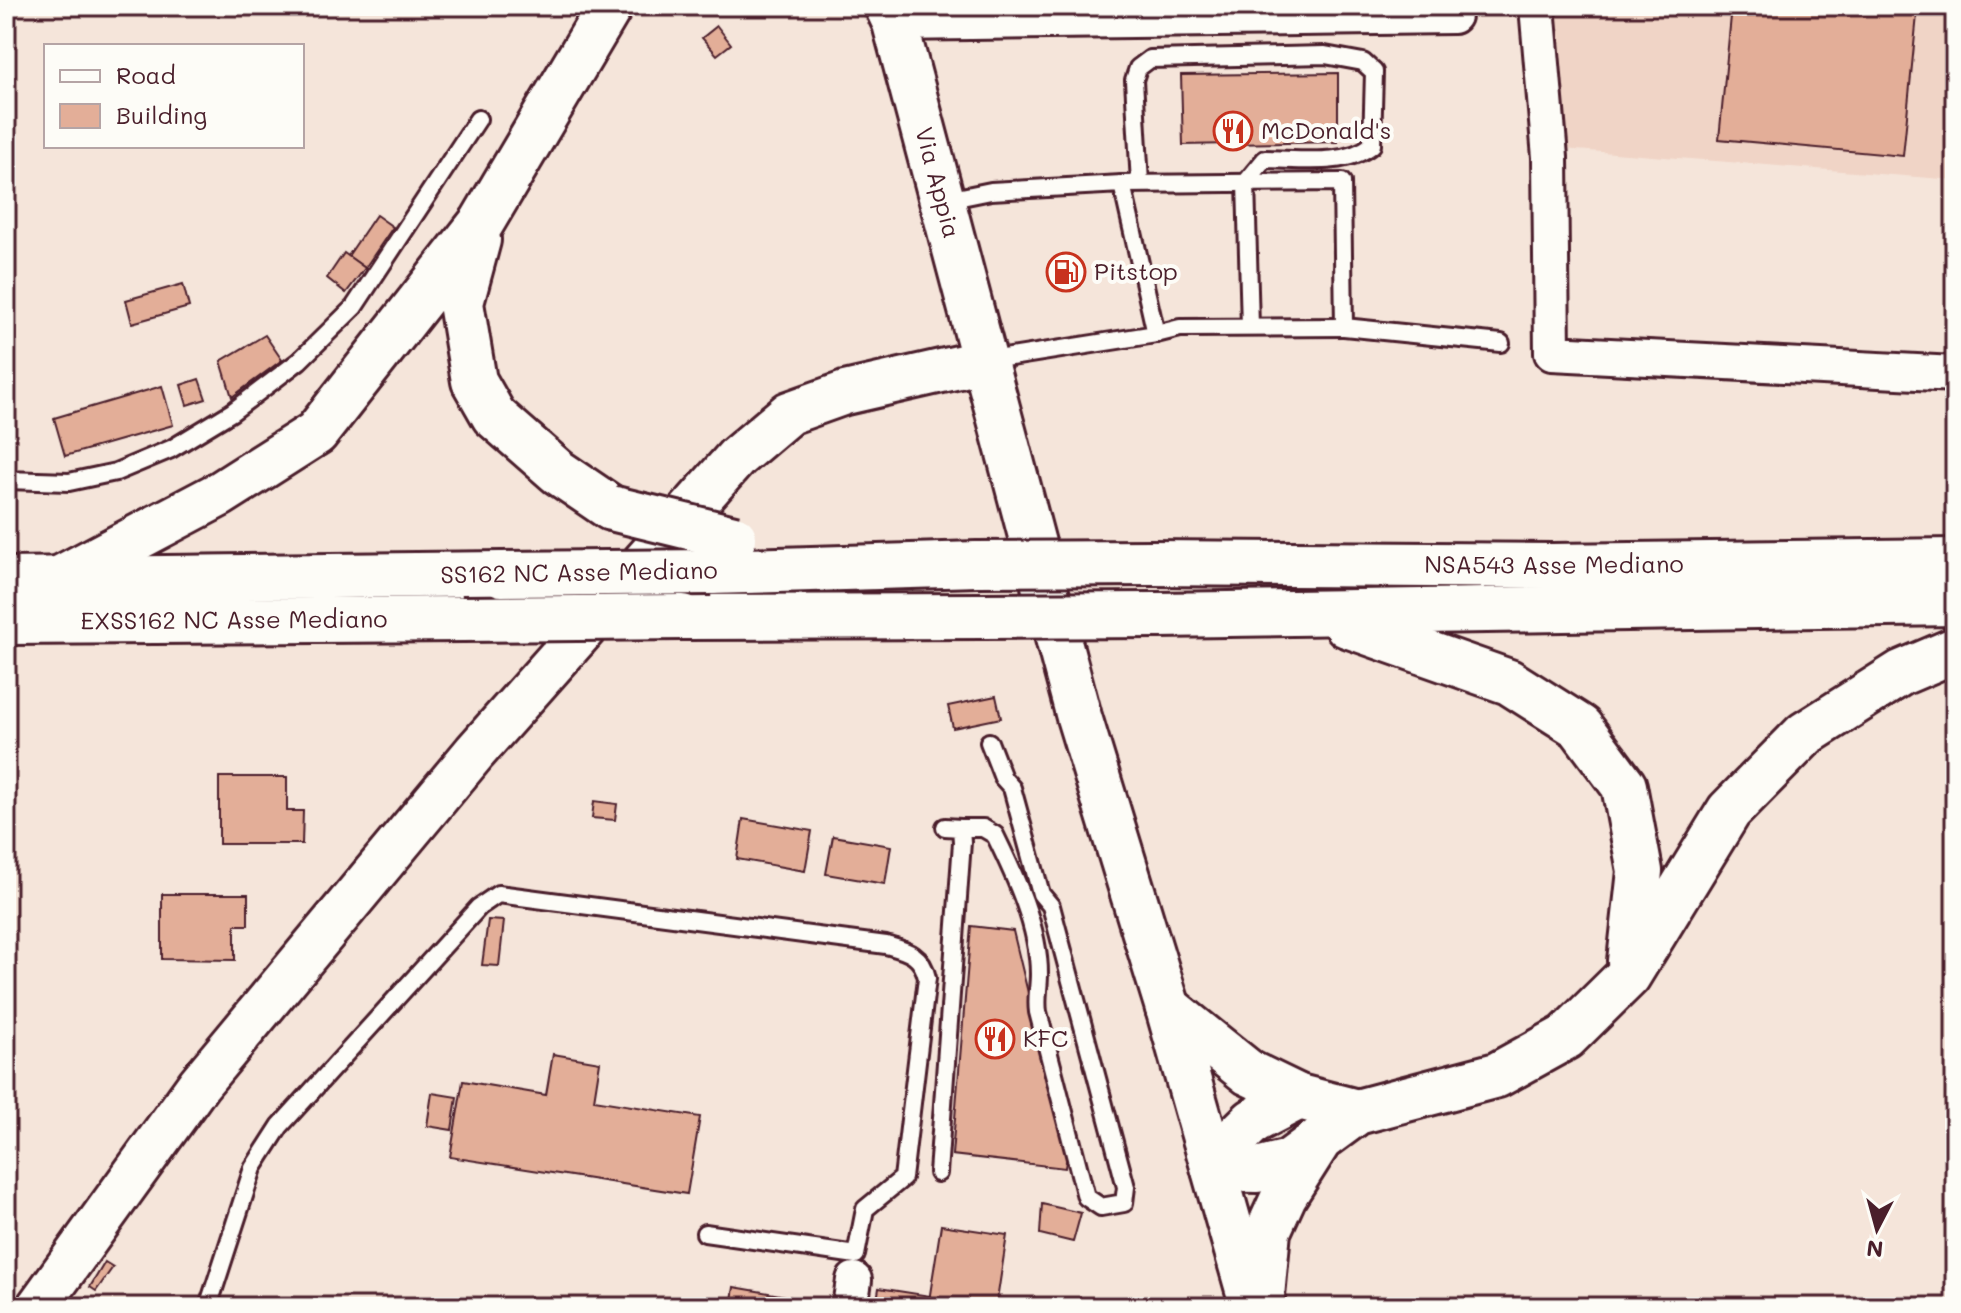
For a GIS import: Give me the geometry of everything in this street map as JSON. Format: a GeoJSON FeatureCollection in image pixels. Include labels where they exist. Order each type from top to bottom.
{"type":"FeatureCollection","features":[{"type":"Feature","properties":{"kind":"main road"},"geometry":{"type":"LineString","coordinates":[[57,580],[220,494],[316,433],[482,222],[610,6]]}},
{"type":"Feature","properties":{"kind":"main road","name":"Via Appia"},"geometry":{"type":"LineString","coordinates":[[891,15],[1079,717],[1168,1008],[1253,1307]]}},
{"type":"Feature","properties":{"kind":"main road"},"geometry":{"type":"LineString","coordinates":[[482,222],[461,303],[474,381],[494,416],[558,472],[611,508],[723,555]]}},
{"type":"Feature","properties":{"kind":"main road","name":"SS162 NC Asse Mediano"},"geometry":{"type":"LineString","coordinates":[[6,580],[502,574],[723,555],[895,564],[1152,563]]}},
{"type":"Feature","properties":{"kind":"main road","name":"NSA543 Asse Mediano"},"geometry":{"type":"LineString","coordinates":[[1152,563],[1552,566],[1955,561]]}},
{"type":"Feature","properties":{"kind":"main road","name":"NSA543 Asse Mediano"},"geometry":{"type":"LineString","coordinates":[[1319,615],[1955,603]]}},
{"type":"Feature","properties":{"kind":"main road"},"geometry":{"type":"LineString","coordinates":[[1319,615],[1509,682],[1580,727],[1624,786],[1640,871],[1628,976]]}},
{"type":"Feature","properties":{"kind":"main road","name":"SS162 NC Asse Mediano"},"geometry":{"type":"LineString","coordinates":[[462,619],[1319,615]]}},
{"type":"Feature","properties":{"kind":"main road","name":"EXSS162 NC Asse Mediano"},"geometry":{"type":"LineString","coordinates":[[6,622],[462,619]]}},
{"type":"Feature","properties":{"kind":"main road"},"geometry":{"type":"LineString","coordinates":[[1213,1165],[1268,1167],[1289,1162],[1357,1112],[1497,1075],[1566,1037],[1628,976],[1729,811],[1805,734],[1901,673],[1955,650]]}},
{"type":"Feature","properties":{"kind":"main road"},"geometry":{"type":"LineString","coordinates":[[1168,1008],[1249,1073],[1299,1097],[1357,1112]]}},
{"type":"Feature","properties":{"kind":"main road"},"geometry":{"type":"LineString","coordinates":[[1213,1165],[1253,1121],[1299,1097]]}},
{"type":"Feature","properties":{"kind":"main road"},"geometry":{"type":"LineString","coordinates":[[1261,1307],[1268,1231],[1284,1196],[1317,1144]]}},
{"type":"Feature","properties":{"kind":"street"},"geometry":{"type":"LineString","coordinates":[[1537,6],[1550,157],[1552,353],[1955,374]]}},
{"type":"Feature","properties":{"kind":"street"},"geometry":{"type":"LineString","coordinates":[[891,15],[1453,16]]}},
{"type":"Feature","properties":{"kind":"street"},"geometry":{"type":"LineString","coordinates":[[38,1307],[199,1084],[475,752],[737,457],[789,413],[845,393],[985,361]]}},
{"type":"Feature","properties":{"kind":"lane"},"geometry":{"type":"LineString","coordinates":[[1140,183],[1134,80],[1138,68],[1150,59],[1325,55],[1363,62],[1374,72],[1372,145],[1361,154],[1347,158],[1265,159],[1246,182],[1250,327]]}},
{"type":"Feature","properties":{"kind":"lane"},"geometry":{"type":"LineString","coordinates":[[6,480],[69,482],[116,472],[171,449],[232,412],[299,361],[354,307],[478,119]]}},
{"type":"Feature","properties":{"kind":"lane"},"geometry":{"type":"LineString","coordinates":[[941,201],[991,191],[1140,183],[1342,182],[1344,327]]}},
{"type":"Feature","properties":{"kind":"lane"},"geometry":{"type":"LineString","coordinates":[[1122,184],[1156,334]]}},
{"type":"Feature","properties":{"kind":"lane"},"geometry":{"type":"LineString","coordinates":[[985,361],[1180,328],[1344,327],[1501,343]]}},
{"type":"Feature","properties":{"kind":"lane"},"geometry":{"type":"LineString","coordinates":[[938,1173],[953,828],[983,828],[995,835],[1025,907],[1039,975],[1035,992],[1038,1012],[1086,1197],[1101,1207],[1124,1203],[1126,1187],[1051,906],[1041,894],[1012,788],[1003,778],[989,742]]}},
{"type":"Feature","properties":{"kind":"lane"},"geometry":{"type":"LineString","coordinates":[[208,1307],[253,1168],[280,1126],[479,907],[498,894],[886,945],[913,953],[925,966],[927,978],[903,1178],[865,1209],[856,1255],[705,1233]]}},
{"type":"Feature","properties":{"kind":"shaded area"},"geometry":{"type":"Polygon","coordinates":[[[1526,6],[1955,6],[1955,180],[1538,147],[1526,6]]]}},
{"type":"Feature","properties":{"kind":"building"},"geometry":{"type":"Polygon","coordinates":[[[1732,6],[1820,6],[1917,15],[1903,156],[1719,139],[1732,6]]]}},
{"type":"Feature","properties":{"kind":"building"},"geometry":{"type":"Polygon","coordinates":[[[717,26],[731,44],[717,55],[702,38],[717,26]]]}},
{"type":"Feature","properties":{"kind":"building"},"geometry":{"type":"Polygon","coordinates":[[[1338,73],[1338,142],[1183,145],[1181,75],[1338,73]]]}},
{"type":"Feature","properties":{"kind":"building"},"geometry":{"type":"Polygon","coordinates":[[[376,215],[393,227],[365,268],[348,256],[376,215]]]}},
{"type":"Feature","properties":{"kind":"building"},"geometry":{"type":"Polygon","coordinates":[[[344,253],[365,268],[346,293],[327,278],[344,253]]]}},
{"type":"Feature","properties":{"kind":"building"},"geometry":{"type":"Polygon","coordinates":[[[183,284],[189,307],[132,323],[126,300],[183,284]]]}},
{"type":"Feature","properties":{"kind":"building"},"geometry":{"type":"Polygon","coordinates":[[[265,335],[282,360],[232,397],[221,361],[265,335]]]}},
{"type":"Feature","properties":{"kind":"building"},"geometry":{"type":"Polygon","coordinates":[[[199,379],[206,399],[187,405],[181,385],[199,379]]]}},
{"type":"Feature","properties":{"kind":"building"},"geometry":{"type":"Polygon","coordinates":[[[162,386],[173,425],[65,456],[54,418],[162,386]]]}},
{"type":"Feature","properties":{"kind":"building"},"geometry":{"type":"Polygon","coordinates":[[[996,696],[1001,718],[953,728],[948,706],[996,696]]]}},
{"type":"Feature","properties":{"kind":"building"},"geometry":{"type":"Polygon","coordinates":[[[219,777],[287,777],[287,811],[303,811],[302,844],[219,844],[219,777]]]}},
{"type":"Feature","properties":{"kind":"building"},"geometry":{"type":"Polygon","coordinates":[[[594,801],[617,804],[615,820],[592,818],[594,801]]]}},
{"type":"Feature","properties":{"kind":"building"},"geometry":{"type":"Polygon","coordinates":[[[743,819],[812,831],[805,871],[737,859],[743,819]]]}},
{"type":"Feature","properties":{"kind":"building"},"geometry":{"type":"Polygon","coordinates":[[[833,836],[891,846],[885,884],[826,874],[833,836]]]}},
{"type":"Feature","properties":{"kind":"building"},"geometry":{"type":"Polygon","coordinates":[[[162,894],[248,894],[248,925],[235,925],[235,960],[162,959],[162,894]]]}},
{"type":"Feature","properties":{"kind":"building"},"geometry":{"type":"Polygon","coordinates":[[[488,920],[504,921],[499,966],[482,965],[488,920]]]}},
{"type":"Feature","properties":{"kind":"building"},"geometry":{"type":"Polygon","coordinates":[[[971,926],[1013,931],[1067,1154],[1065,1168],[952,1155],[971,926]]]}},
{"type":"Feature","properties":{"kind":"building"},"geometry":{"type":"Polygon","coordinates":[[[553,1054],[600,1062],[594,1100],[700,1117],[687,1194],[450,1157],[463,1081],[546,1095],[553,1054]]]}},
{"type":"Feature","properties":{"kind":"building"},"geometry":{"type":"Polygon","coordinates":[[[432,1093],[457,1097],[452,1130],[427,1126],[432,1093]]]}},
{"type":"Feature","properties":{"kind":"building"},"geometry":{"type":"Polygon","coordinates":[[[1042,1204],[1081,1213],[1073,1242],[1040,1234],[1042,1204]]]}},
{"type":"Feature","properties":{"kind":"building"},"geometry":{"type":"Polygon","coordinates":[[[941,1225],[1007,1235],[996,1307],[928,1307],[941,1225]]]}},
{"type":"Feature","properties":{"kind":"building"},"geometry":{"type":"Polygon","coordinates":[[[105,1262],[113,1267],[96,1291],[90,1287],[105,1262]]]}},
{"type":"Feature","properties":{"kind":"building"},"geometry":{"type":"Polygon","coordinates":[[[734,1287],[809,1300],[808,1307],[731,1307],[734,1287]]]}},
{"type":"Feature","properties":{"kind":"building"},"geometry":{"type":"Polygon","coordinates":[[[879,1288],[930,1296],[928,1307],[876,1307],[879,1288]]]}},
{"type":"Feature","properties":{"kind":"place","name":"McDonald's"},"geometry":{"type":"Point","coordinates":[1233,131]}},
{"type":"Feature","properties":{"kind":"place","name":"Pitstop"},"geometry":{"type":"Point","coordinates":[1066,272]}},
{"type":"Feature","properties":{"kind":"place","name":"KFC"},"geometry":{"type":"Point","coordinates":[995,1039]}}]}
